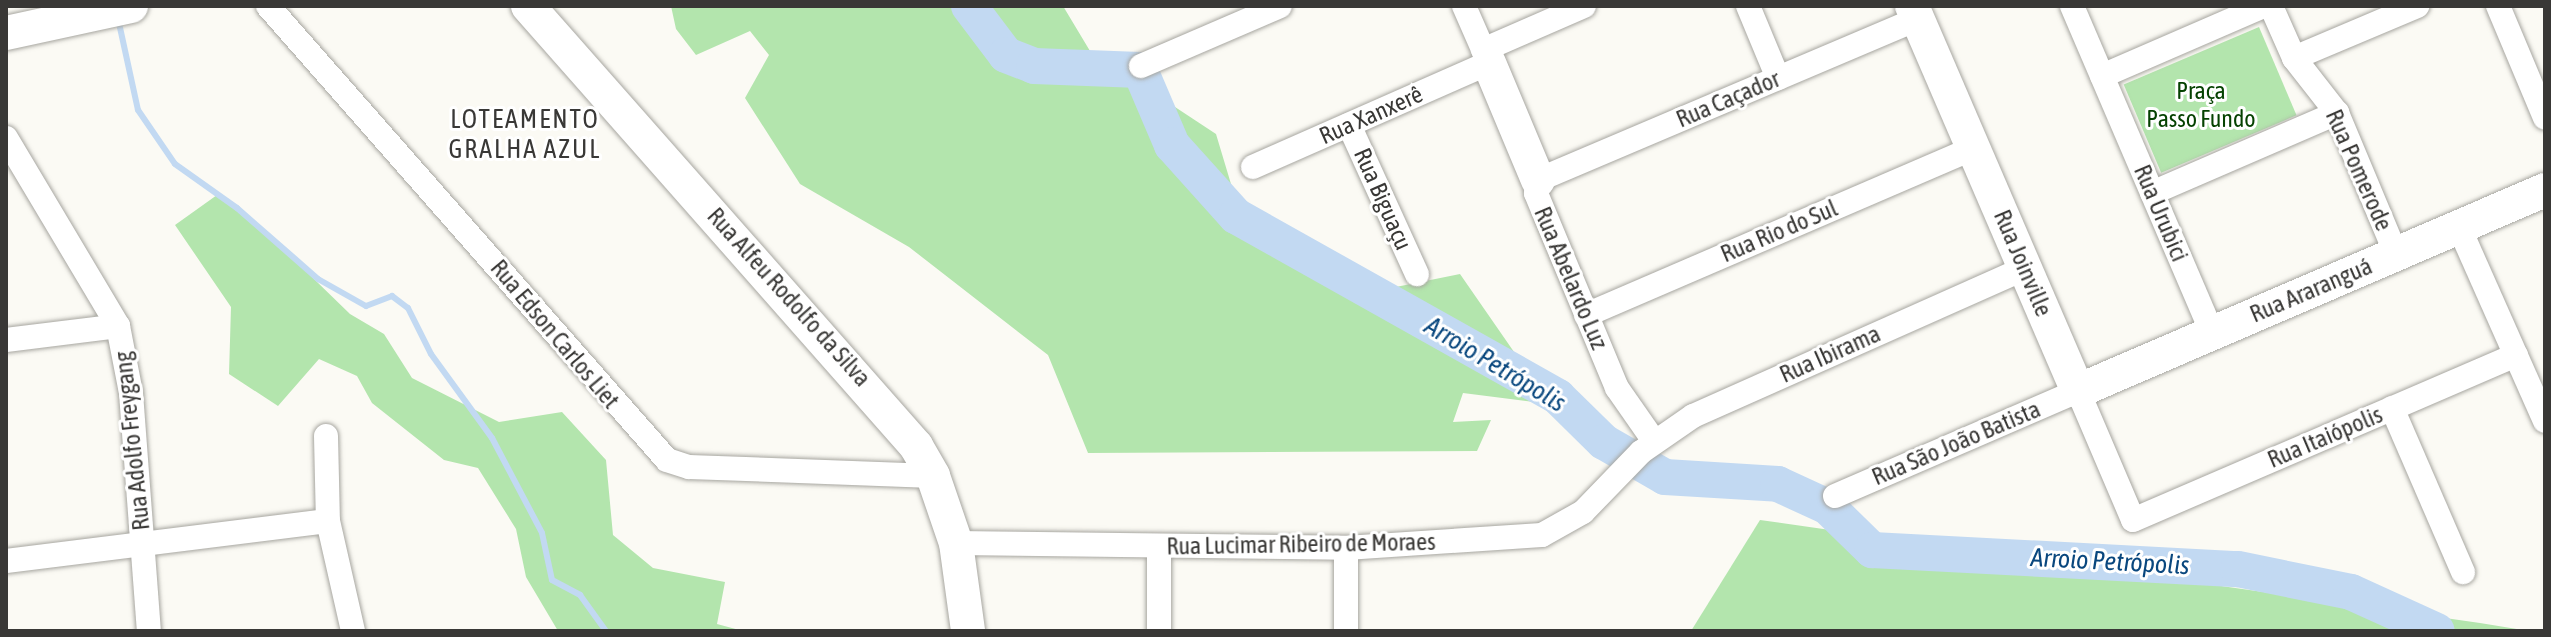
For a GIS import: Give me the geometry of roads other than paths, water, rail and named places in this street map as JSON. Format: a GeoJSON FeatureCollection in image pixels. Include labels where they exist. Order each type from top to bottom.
{"type":"FeatureCollection","features":[{"type":"Feature","properties":{"kind":"street"},"geometry":{"type":"LineString","coordinates":[[6,33],[131,6]]}},
{"type":"Feature","properties":{"kind":"street","name":"Rua Edson Carlos Liet"},"geometry":{"type":"LineString","coordinates":[[268,6],[667,460],[689,467],[933,476]]}},
{"type":"Feature","properties":{"kind":"street","name":"Rua Alfeu Rodolfo da Silva"},"geometry":{"type":"LineString","coordinates":[[528,6],[894,415],[933,476],[956,543],[968,631]]}},
{"type":"Feature","properties":{"kind":"street"},"geometry":{"type":"LineString","coordinates":[[1141,66],[1280,6]]}},
{"type":"Feature","properties":{"kind":"street"},"geometry":{"type":"LineString","coordinates":[[1464,6],[1486,56]]}},
{"type":"Feature","properties":{"kind":"street","name":"Rua Xanxerê"},"geometry":{"type":"LineString","coordinates":[[1253,167],[1349,125],[1584,6]]}},
{"type":"Feature","properties":{"kind":"street"},"geometry":{"type":"LineString","coordinates":[[1748,6],[1778,78]]}},
{"type":"Feature","properties":{"kind":"street","name":"Rua Urubici"},"geometry":{"type":"LineString","coordinates":[[2072,6],[2212,333]]}},
{"type":"Feature","properties":{"kind":"street"},"geometry":{"type":"LineString","coordinates":[[2102,76],[2264,6]]}},
{"type":"Feature","properties":{"kind":"street","name":"Rua Pomerode"},"geometry":{"type":"LineString","coordinates":[[2271,6],[2294,58],[2337,113],[2396,254]]}},
{"type":"Feature","properties":{"kind":"street"},"geometry":{"type":"LineString","coordinates":[[2294,58],[2417,6]]}},
{"type":"Feature","properties":{"kind":"street"},"geometry":{"type":"LineString","coordinates":[[2498,6],[2545,118]]}},
{"type":"Feature","properties":{"kind":"street","name":"Rua Caçador"},"geometry":{"type":"LineString","coordinates":[[1538,180],[1778,78],[1914,12]]}},
{"type":"Feature","properties":{"kind":"street","name":"Rua Joinville"},"geometry":{"type":"LineString","coordinates":[[1914,12],[2133,520]]}},
{"type":"Feature","properties":{"kind":"street","name":"Rua Abelardo Luz"},"geometry":{"type":"LineString","coordinates":[[1486,56],[1538,180],[1536,193],[1586,315],[1617,388],[1647,446]]}},
{"type":"Feature","properties":{"kind":"street"},"geometry":{"type":"LineString","coordinates":[[2152,193],[2337,113]]}},
{"type":"Feature","properties":{"kind":"street","name":"Rua Biguaçu"},"geometry":{"type":"LineString","coordinates":[[1349,125],[1417,274]]}},
{"type":"Feature","properties":{"kind":"street","name":"Rua Adolfo Freygang"},"geometry":{"type":"LineString","coordinates":[[6,138],[118,326],[131,393],[149,631]]}},
{"type":"Feature","properties":{"kind":"street","name":"Rua Rio do Sul"},"geometry":{"type":"LineString","coordinates":[[1586,315],[1973,148]]}},
{"type":"Feature","properties":{"kind":"street","name":"Rua Araranguá"},"geometry":{"type":"LineString","coordinates":[[2078,391],[2545,190]]}},
{"type":"Feature","properties":{"kind":"street"},"geometry":{"type":"LineString","coordinates":[[2459,227],[2545,421]]}},
{"type":"Feature","properties":{"kind":"street","name":"Rua Ibirama"},"geometry":{"type":"LineString","coordinates":[[1623,470],[1647,446],[1718,403],[2025,268]]}},
{"type":"Feature","properties":{"kind":"street"},"geometry":{"type":"LineString","coordinates":[[6,340],[118,326]]}},
{"type":"Feature","properties":{"kind":"street","name":"Rua Itaiópolis"},"geometry":{"type":"LineString","coordinates":[[2133,520],[2516,355]]}},
{"type":"Feature","properties":{"kind":"street","name":"Rua São João Batista"},"geometry":{"type":"LineString","coordinates":[[1835,496],[2078,391]]}},
{"type":"Feature","properties":{"kind":"street"},"geometry":{"type":"LineString","coordinates":[[2392,408],[2463,572]]}},
{"type":"Feature","properties":{"kind":"street"},"geometry":{"type":"LineString","coordinates":[[326,436],[328,521],[353,631]]}},
{"type":"Feature","properties":{"kind":"street","name":"Rua Lucimar Ribeiro de Moraes"},"geometry":{"type":"LineString","coordinates":[[956,543],[1346,548],[1542,535],[1583,512],[1623,470]]}},
{"type":"Feature","properties":{"kind":"street"},"geometry":{"type":"LineString","coordinates":[[6,561],[328,521]]}},
{"type":"Feature","properties":{"kind":"street"},"geometry":{"type":"LineString","coordinates":[[1159,546],[1159,631]]}},
{"type":"Feature","properties":{"kind":"street"},"geometry":{"type":"LineString","coordinates":[[1346,548],[1346,631]]}},
{"type":"Feature","properties":{"kind":"waterway","name":"Arroio Petrópolis"},"geometry":{"type":"LineString","coordinates":[[969,6],[1006,55],[1034,66],[1140,70],[1172,145],[1236,216],[1558,397],[1604,442],[1665,477],[1778,484],[1828,507],[1872,550],[2238,569],[2351,592],[2437,631]]}},
{"type":"Feature","properties":{"kind":"waterway"},"geometry":{"type":"LineString","coordinates":[[119,23],[138,110],[175,164],[237,208],[318,279],[366,306],[392,296],[408,308],[431,354],[492,438],[542,533],[552,580],[580,595],[606,631]]}},
{"type":"Feature","properties":{"kind":"district","name":"LOTEAMENTO GRALHA AZUL"},"geometry":{"type":"Point","coordinates":[525,135]}},
{"type":"Feature","properties":{"kind":"park label","name":"Praça Passo Fundo"},"geometry":{"type":"Point","coordinates":[2201,105]}}]}
